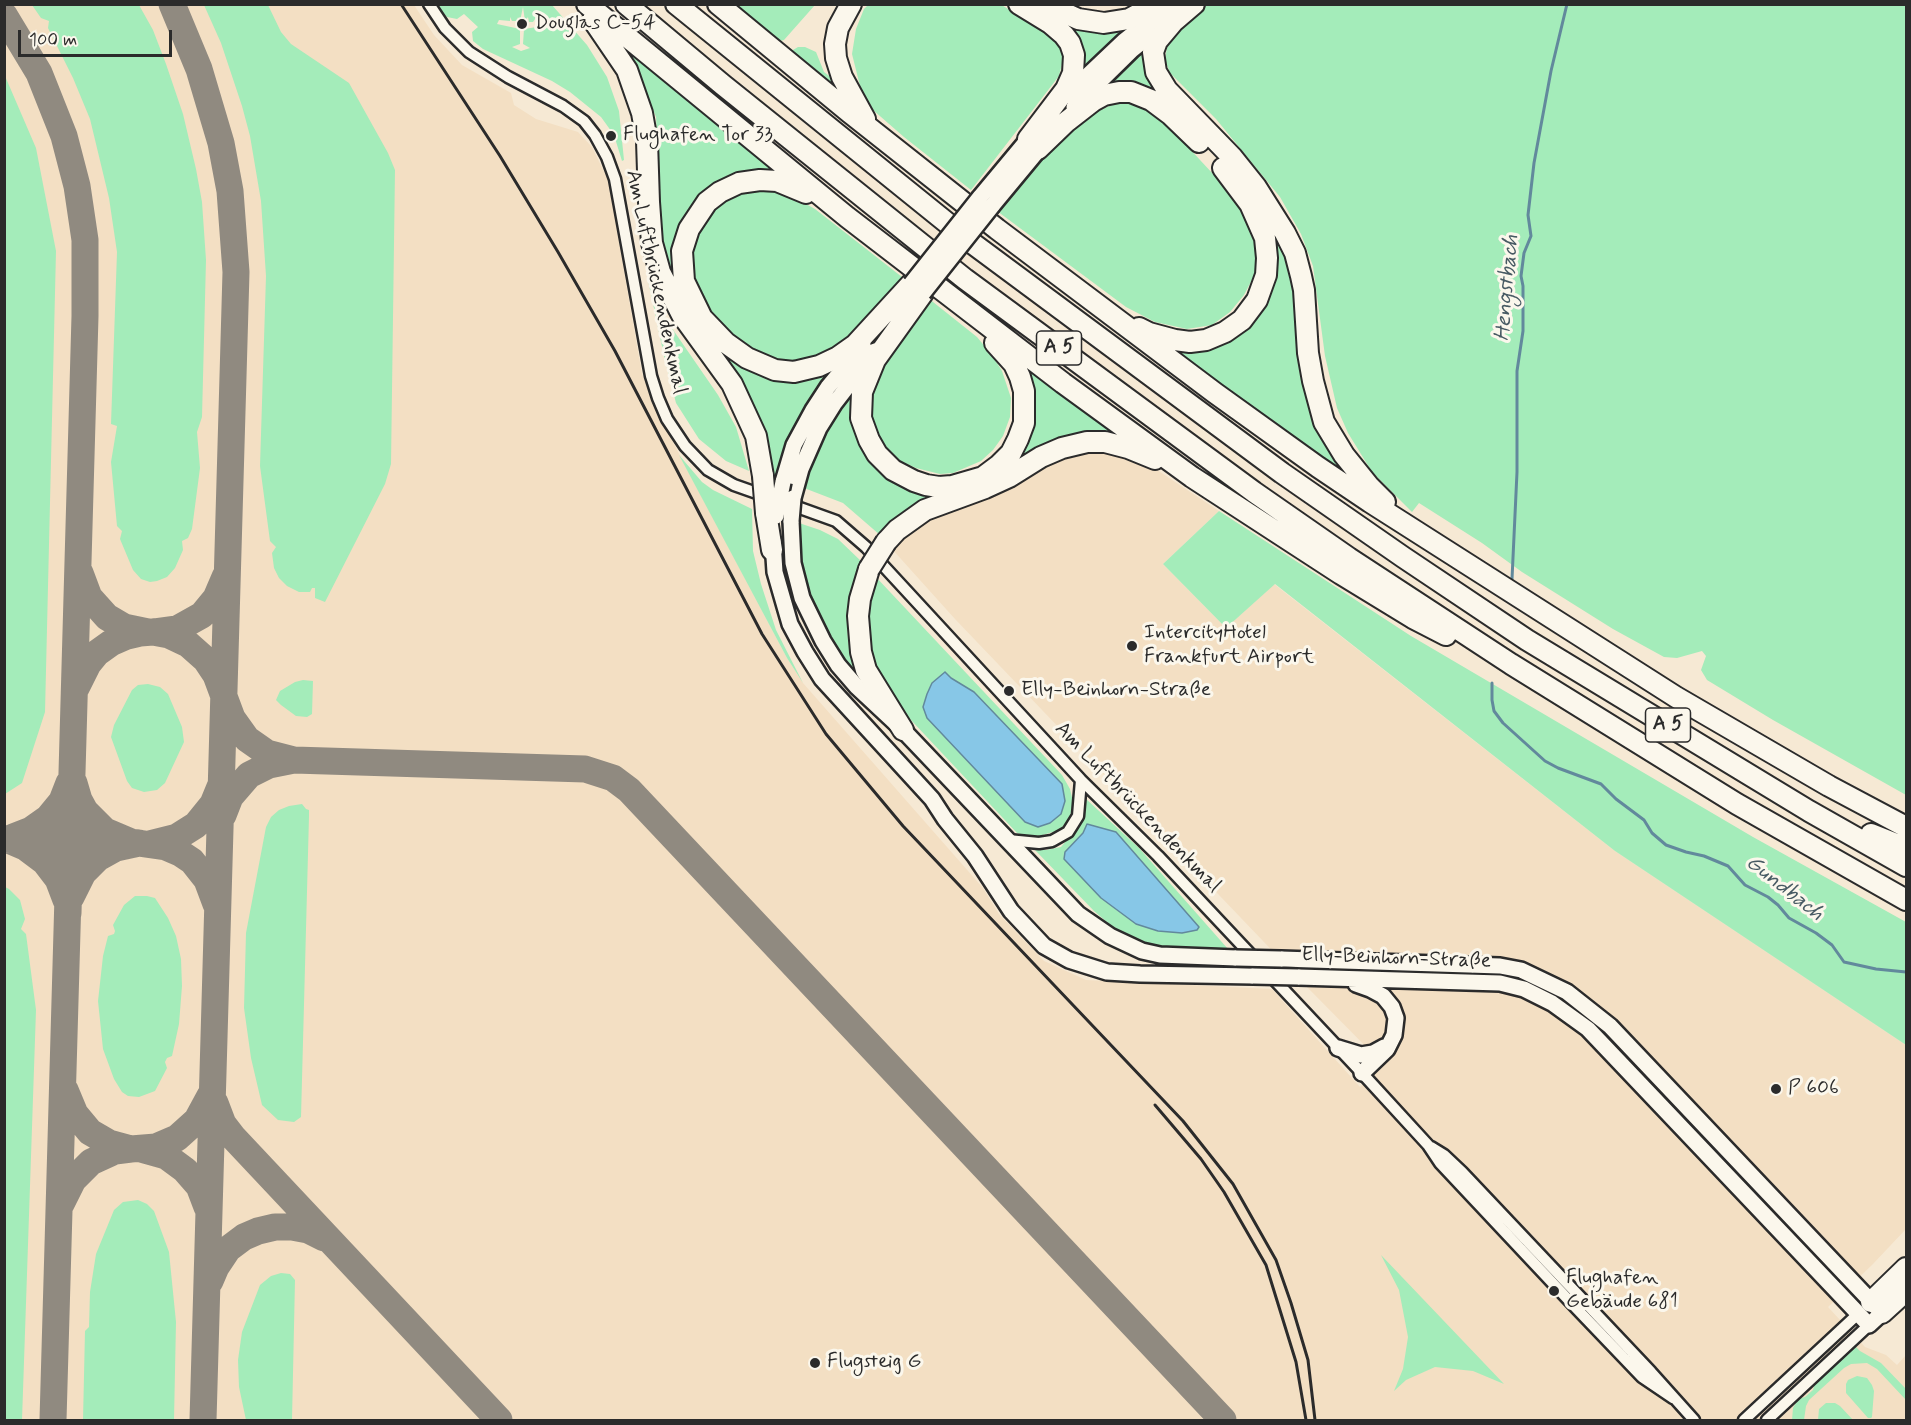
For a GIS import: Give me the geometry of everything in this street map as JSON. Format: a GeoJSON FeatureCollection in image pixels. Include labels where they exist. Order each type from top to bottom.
{"type":"FeatureCollection","features":[{"type":"Feature","properties":{"kind":"highway"},"geometry":{"type":"LineString","coordinates":[[579,4],[617,53],[627,70],[639,100],[647,141],[652,243],[660,272],[682,315],[732,384],[756,436],[763,476],[778,517],[772,550]]}},
{"type":"Feature","properties":{"kind":"highway"},"geometry":{"type":"LineString","coordinates":[[586,4],[847,217],[925,289],[1008,357],[1020,377],[1025,396],[1024,423],[1011,453],[983,477],[939,488],[914,482],[893,470],[873,449],[861,418],[862,392],[869,371],[885,344],[925,289]]}},
{"type":"Feature","properties":{"kind":"highway","name":"A 5"},"geometry":{"type":"LineString","coordinates":[[626,4],[741,100],[965,279],[1170,432],[1349,558],[1511,664],[1737,804],[1906,900]]}},
{"type":"Feature","properties":{"kind":"highway","name":"A 5"},"geometry":{"type":"LineString","coordinates":[[676,4],[972,243],[1282,473],[1527,640],[1809,811],[1906,866]]}},
{"type":"Feature","properties":{"kind":"highway"},"geometry":{"type":"LineString","coordinates":[[718,4],[873,131],[1100,307],[1318,467],[1676,697],[1829,786],[1906,827]]}},
{"type":"Feature","properties":{"kind":"highway"},"geometry":{"type":"LineString","coordinates":[[851,4],[838,28],[835,44],[836,58],[848,89],[873,131]]}},
{"type":"Feature","properties":{"kind":"highway"},"geometry":{"type":"LineString","coordinates":[[1019,4],[1050,23],[1064,35],[1074,55],[1073,73],[1066,89],[1033,144]]}},
{"type":"Feature","properties":{"kind":"highway"},"geometry":{"type":"LineString","coordinates":[[1045,4],[1072,17],[1104,23],[1129,19],[1156,4]]}},
{"type":"Feature","properties":{"kind":"highway"},"geometry":{"type":"LineString","coordinates":[[1192,4],[1157,41],[1153,59],[1159,78],[1167,90],[1238,165],[1280,223],[1295,253],[1301,276],[1310,362],[1324,422],[1344,455],[1364,481],[1423,536]]}},
{"type":"Feature","properties":{"kind":"highway"},"geometry":{"type":"LineString","coordinates":[[1033,144],[1104,95],[1119,92],[1139,94],[1171,115],[1222,166],[1250,204],[1262,228],[1267,247],[1264,284],[1242,320],[1225,332],[1198,341],[1175,340],[1149,333],[1100,307]]}},
{"type":"Feature","properties":{"kind":"highway"},"geometry":{"type":"LineString","coordinates":[[847,217],[817,198],[782,182],[748,181],[720,192],[707,202],[695,217],[686,235],[682,251],[684,281],[702,318],[732,348],[756,363],[786,372],[806,370],[828,362],[855,345],[925,289]]}},
{"type":"Feature","properties":{"kind":"highway"},"geometry":{"type":"LineString","coordinates":[[925,289],[1063,383],[1192,477],[1341,574],[1454,640],[1511,664]]}},
{"type":"Feature","properties":{"kind":"highway"},"geometry":{"type":"LineString","coordinates":[[903,730],[866,670],[861,652],[860,599],[869,569],[886,542],[912,518],[926,510],[986,488],[1048,453],[1079,443],[1099,442],[1119,445],[1168,464],[1192,477]]}},
{"type":"Feature","properties":{"kind":"highway"},"geometry":{"type":"LineString","coordinates":[[1809,811],[1906,848]]}},
{"type":"Feature","properties":{"kind":"highway"},"geometry":{"type":"LineString","coordinates":[[1870,1313],[1906,1268]]}},
{"type":"Feature","properties":{"kind":"highway"},"geometry":{"type":"LineString","coordinates":[[1870,1313],[1906,1291]]}},
{"type":"Feature","properties":{"kind":"street","name":"Am Luftbrückendenkmal"},"geometry":{"type":"LineString","coordinates":[[429,4],[445,28],[469,52],[508,77],[563,106],[584,121],[596,135],[615,179],[651,376],[667,419],[685,446],[716,476],[748,490],[822,514],[850,531],[1081,780],[1158,856],[1362,1073],[1428,1145],[1440,1163],[1630,1365],[1647,1381],[1673,1398],[1694,1420]]}},
{"type":"Feature","properties":{"kind":"street"},"geometry":{"type":"LineString","coordinates":[[1033,144],[1068,94],[1124,41],[1171,4]]}},
{"type":"Feature","properties":{"kind":"street"},"geometry":{"type":"LineString","coordinates":[[1033,144],[1067,115],[1131,50],[1192,4]]}},
{"type":"Feature","properties":{"kind":"street","name":"Elly-Beinhorn-Straße"},"geometry":{"type":"LineString","coordinates":[[1033,144],[986,202],[925,289],[828,387],[794,445],[789,484],[778,517],[797,583],[809,615],[823,641],[857,687],[903,730],[1078,914],[1122,942],[1160,955],[1500,966],[1521,970],[1568,992],[1610,1026],[1870,1313]]}},
{"type":"Feature","properties":{"kind":"street","name":"Elly-Beinhorn-Straße"},"geometry":{"type":"LineString","coordinates":[[772,550],[777,581],[790,624],[822,679],[932,799],[975,856],[1011,911],[1044,946],[1081,965],[1107,972],[1500,983],[1524,989],[1563,1010],[1588,1029],[1870,1313]]}},
{"type":"Feature","properties":{"kind":"street"},"geometry":{"type":"LineString","coordinates":[[1008,840],[1039,843],[1052,841],[1068,832],[1078,816],[1081,780]]}},
{"type":"Feature","properties":{"kind":"street"},"geometry":{"type":"LineString","coordinates":[[1336,979],[1370,989],[1386,999],[1396,1018],[1391,1041],[1382,1055],[1362,1073]]}},
{"type":"Feature","properties":{"kind":"street"},"geometry":{"type":"LineString","coordinates":[[1338,1048],[1350,1053],[1366,1055],[1377,1051],[1391,1041]]}},
{"type":"Feature","properties":{"kind":"street"},"geometry":{"type":"LineString","coordinates":[[1744,1420],[1870,1313]]}},
{"type":"Feature","properties":{"kind":"street"},"geometry":{"type":"LineString","coordinates":[[1767,1420],[1870,1313]]}},
{"type":"Feature","properties":{"kind":"shaded area"},"geometry":{"type":"Polygon","coordinates":[[[5,5],[414,5],[434,35],[462,65],[511,93],[514,105],[536,119],[578,132],[592,147],[608,180],[642,374],[656,410],[787,658],[803,683],[983,888],[999,914],[1044,961],[1086,980],[1272,989],[1360,1087],[1383,1064],[955,619],[892,549],[903,537],[926,521],[967,506],[1046,462],[1086,452],[1119,452],[1145,462],[1219,511],[1163,564],[1226,628],[1274,584],[1615,851],[1906,1045],[1906,1229],[1828,1307],[1865,1347],[1886,1355],[1897,1365],[1906,1355],[1906,1420],[5,1420],[5,5]]]}},
{"type":"Feature","properties":{"kind":"green space"},"geometry":{"type":"Polygon","coordinates":[[[1000,4],[1047,33],[1059,44],[1064,56],[1059,76],[971,190],[873,110],[861,90],[852,54],[856,29],[868,5],[1000,4]]]}},
{"type":"Feature","properties":{"kind":"green space"},"geometry":{"type":"Polygon","coordinates":[[[32,5],[139,5],[153,30],[166,64],[183,114],[196,169],[202,202],[206,260],[202,417],[197,432],[200,468],[192,529],[188,538],[182,541],[183,550],[175,568],[167,577],[157,581],[150,582],[141,579],[133,570],[120,539],[122,531],[117,526],[111,462],[117,426],[111,424],[117,252],[109,198],[90,119],[48,28],[49,21],[41,18],[32,5]]]}},
{"type":"Feature","properties":{"kind":"green space"},"geometry":{"type":"Polygon","coordinates":[[[204,5],[268,5],[281,32],[291,44],[349,83],[395,170],[391,464],[385,484],[325,602],[315,598],[315,588],[312,588],[310,592],[299,592],[287,586],[279,578],[274,568],[272,553],[276,547],[270,541],[260,466],[266,276],[261,201],[250,136],[242,106],[221,43],[204,5]]]}},
{"type":"Feature","properties":{"kind":"green space"},"geometry":{"type":"Polygon","coordinates":[[[436,5],[552,5],[587,45],[607,77],[619,111],[624,160],[622,161],[614,135],[601,117],[552,81],[483,49],[473,41],[472,32],[478,27],[464,14],[457,19],[447,17],[436,5]],[[523,7],[520,21],[518,17],[517,21],[512,21],[510,17],[510,21],[499,20],[497,24],[520,29],[520,44],[512,47],[521,51],[530,48],[523,44],[524,29],[550,25],[535,22],[535,19],[529,22],[528,17],[525,21],[523,7]]]}},
{"type":"Feature","properties":{"kind":"green space"},"geometry":{"type":"Polygon","coordinates":[[[728,5],[815,5],[784,40],[775,42],[728,5]]]}},
{"type":"Feature","properties":{"kind":"green space"},"geometry":{"type":"Polygon","coordinates":[[[1206,5],[1906,5],[1906,795],[1707,680],[1701,670],[1706,656],[1702,651],[1677,658],[1664,657],[1613,629],[1522,572],[1482,543],[1419,503],[1412,512],[1372,472],[1348,433],[1337,408],[1325,356],[1313,266],[1301,234],[1280,197],[1216,119],[1170,73],[1165,60],[1167,47],[1174,33],[1206,5]]]}},
{"type":"Feature","properties":{"kind":"green space"},"geometry":{"type":"Polygon","coordinates":[[[1059,18],[1133,22],[1081,68],[1084,53],[1080,36],[1059,18]]]}},
{"type":"Feature","properties":{"kind":"green space"},"geometry":{"type":"Polygon","coordinates":[[[1149,43],[1183,114],[1103,88],[1149,43]]]}},
{"type":"Feature","properties":{"kind":"green space"},"geometry":{"type":"Polygon","coordinates":[[[629,46],[789,179],[711,191],[677,273],[755,368],[839,362],[776,480],[773,479],[769,448],[756,409],[729,363],[695,320],[668,269],[657,209],[659,175],[656,117],[626,49],[629,46]]]}},
{"type":"Feature","properties":{"kind":"green space"},"geometry":{"type":"Polygon","coordinates":[[[798,47],[805,47],[816,52],[824,72],[836,81],[845,99],[788,53],[798,47]]]}},
{"type":"Feature","properties":{"kind":"green space"},"geometry":{"type":"Polygon","coordinates":[[[5,76],[36,148],[56,251],[45,712],[22,783],[5,794],[5,76]]]}},
{"type":"Feature","properties":{"kind":"green space"},"geometry":{"type":"Polygon","coordinates":[[[1118,102],[1128,102],[1145,108],[1161,118],[1227,189],[1251,224],[1258,252],[1256,272],[1244,295],[1230,312],[1212,325],[1187,329],[1155,322],[1126,307],[997,211],[1057,143],[1096,112],[1118,102]]]}},
{"type":"Feature","properties":{"kind":"green space"},"geometry":{"type":"Polygon","coordinates":[[[745,192],[777,192],[795,198],[815,209],[902,277],[863,325],[840,346],[821,356],[801,360],[780,362],[761,356],[717,326],[701,301],[691,274],[690,252],[705,214],[721,201],[745,192]]]}},
{"type":"Feature","properties":{"kind":"green space"},"geometry":{"type":"Polygon","coordinates":[[[1274,228],[1285,253],[1294,289],[1302,371],[1365,491],[1175,350],[1224,344],[1239,336],[1254,321],[1266,302],[1274,228]]]}},
{"type":"Feature","properties":{"kind":"green space"},"geometry":{"type":"Polygon","coordinates":[[[648,280],[667,321],[718,395],[736,427],[749,471],[726,461],[699,439],[676,403],[648,280]]]}},
{"type":"Feature","properties":{"kind":"green space"},"geometry":{"type":"Polygon","coordinates":[[[928,298],[977,337],[992,355],[1002,371],[1011,398],[1010,417],[1003,436],[993,450],[981,461],[953,473],[940,474],[900,461],[886,449],[875,432],[868,410],[877,367],[928,298]]]}},
{"type":"Feature","properties":{"kind":"green space"},"geometry":{"type":"Polygon","coordinates":[[[1007,348],[1127,441],[1009,470],[1030,426],[1007,348]]]}},
{"type":"Feature","properties":{"kind":"green space"},"geometry":{"type":"Polygon","coordinates":[[[857,387],[851,404],[855,435],[864,454],[879,471],[900,484],[928,492],[930,498],[909,507],[880,535],[843,503],[804,488],[811,462],[838,406],[857,387]]]}},
{"type":"Feature","properties":{"kind":"green space"},"geometry":{"type":"Polygon","coordinates":[[[679,455],[702,482],[713,490],[752,509],[753,551],[761,584],[776,630],[803,683],[787,658],[679,455]]]}},
{"type":"Feature","properties":{"kind":"green space"},"geometry":{"type":"Polygon","coordinates":[[[1219,511],[1411,636],[1753,837],[1906,922],[1906,1045],[1615,851],[1275,584],[1226,628],[1163,564],[1219,511]]]}},
{"type":"Feature","properties":{"kind":"green space"},"geometry":{"type":"Polygon","coordinates":[[[799,523],[838,539],[862,562],[853,585],[847,617],[848,641],[859,679],[825,632],[813,608],[805,585],[798,546],[799,523]]]}},
{"type":"Feature","properties":{"kind":"green space"},"geometry":{"type":"Polygon","coordinates":[[[875,576],[1062,775],[1070,789],[1073,802],[1070,817],[1060,830],[1032,838],[1017,833],[895,703],[877,673],[869,645],[867,611],[875,576]]]}},
{"type":"Feature","properties":{"kind":"green space"},"geometry":{"type":"Polygon","coordinates":[[[303,680],[313,681],[312,714],[307,717],[296,716],[276,700],[280,691],[303,680]]]}},
{"type":"Feature","properties":{"kind":"green space"},"geometry":{"type":"Polygon","coordinates":[[[148,684],[160,687],[168,694],[182,727],[184,742],[165,783],[157,790],[144,792],[132,788],[127,781],[111,737],[114,725],[132,690],[138,685],[148,684]]]}},
{"type":"Feature","properties":{"kind":"green space"},"geometry":{"type":"Polygon","coordinates":[[[1085,798],[1139,848],[1228,949],[1167,948],[1141,942],[1115,929],[1094,911],[1034,849],[1046,850],[1061,847],[1082,822],[1085,798]]]}},
{"type":"Feature","properties":{"kind":"green space"},"geometry":{"type":"Polygon","coordinates":[[[302,804],[309,810],[309,816],[301,1117],[294,1122],[278,1120],[262,1105],[251,1058],[244,1008],[246,933],[266,827],[271,817],[279,810],[302,804]]]}},
{"type":"Feature","properties":{"kind":"green space"},"geometry":{"type":"Polygon","coordinates":[[[5,887],[20,900],[25,919],[21,929],[26,934],[36,1010],[22,1420],[4,1420],[5,887]]]}},
{"type":"Feature","properties":{"kind":"green space"},"geometry":{"type":"Polygon","coordinates":[[[135,896],[155,898],[168,918],[176,936],[181,959],[182,986],[179,1024],[172,1056],[165,1062],[167,1068],[155,1091],[139,1097],[128,1096],[122,1092],[114,1079],[103,1049],[98,1001],[103,956],[108,936],[114,934],[113,925],[124,905],[135,896]]]}},
{"type":"Feature","properties":{"kind":"green space"},"geometry":{"type":"Polygon","coordinates":[[[138,1200],[147,1204],[154,1211],[169,1252],[176,1322],[174,1420],[83,1420],[85,1331],[89,1327],[90,1292],[96,1254],[114,1210],[123,1202],[138,1200]]]}},
{"type":"Feature","properties":{"kind":"green space"},"geometry":{"type":"Polygon","coordinates":[[[1381,1255],[1504,1384],[1473,1371],[1435,1367],[1406,1380],[1394,1391],[1403,1369],[1408,1337],[1399,1290],[1381,1255]]]}},
{"type":"Feature","properties":{"kind":"green space"},"geometry":{"type":"Polygon","coordinates":[[[281,1273],[290,1274],[295,1280],[292,1420],[246,1420],[239,1387],[238,1360],[242,1332],[260,1285],[271,1276],[281,1273]]]}},
{"type":"Feature","properties":{"kind":"green space"},"geometry":{"type":"Polygon","coordinates":[[[1855,1346],[1881,1363],[1906,1389],[1906,1400],[1877,1369],[1867,1363],[1851,1364],[1809,1400],[1804,1420],[1792,1420],[1793,1408],[1798,1399],[1805,1397],[1813,1390],[1815,1383],[1855,1346]]]}},
{"type":"Feature","properties":{"kind":"green space"},"geometry":{"type":"Polygon","coordinates":[[[1857,1376],[1867,1378],[1874,1391],[1871,1418],[1868,1418],[1846,1393],[1848,1380],[1857,1376]]]}},
{"type":"Feature","properties":{"kind":"green space"},"geometry":{"type":"Polygon","coordinates":[[[1826,1403],[1835,1403],[1840,1406],[1853,1420],[1818,1420],[1819,1409],[1826,1403]]]}},
{"type":"Feature","properties":{"kind":"water"},"geometry":{"type":"Polygon","coordinates":[[[945,672],[974,692],[1062,784],[1065,801],[1061,814],[1050,823],[1038,827],[1025,822],[927,718],[923,707],[927,694],[932,683],[945,672]]]}},
{"type":"Feature","properties":{"kind":"water"},"geometry":{"type":"Polygon","coordinates":[[[1087,824],[1116,832],[1199,927],[1197,930],[1182,933],[1158,931],[1136,924],[1101,898],[1064,859],[1065,852],[1083,833],[1087,824]]]}},
{"type":"Feature","properties":{"kind":"waterway","name":"Hengstbach"},"geometry":{"type":"LineString","coordinates":[[1512,579],[1517,472],[1517,371],[1523,331],[1521,276],[1524,253],[1531,236],[1528,215],[1534,163],[1551,71],[1567,4]]}},
{"type":"Feature","properties":{"kind":"waterway","name":"Gundbach"},"geometry":{"type":"LineString","coordinates":[[1492,683],[1494,711],[1503,723],[1545,761],[1601,784],[1616,799],[1644,820],[1652,833],[1666,845],[1728,866],[1745,885],[1768,897],[1789,918],[1832,945],[1844,962],[1876,969],[1906,972]]}},
{"type":"Feature","properties":{"kind":"taxiway"},"geometry":{"type":"LineString","coordinates":[[172,4],[199,69],[221,143],[230,191],[236,272],[203,1420]]}},
{"type":"Feature","properties":{"kind":"taxiway"},"geometry":{"type":"LineString","coordinates":[[4,15],[39,73],[64,136],[77,186],[85,240],[85,316],[68,913]]}},
{"type":"Feature","properties":{"kind":"taxiway"},"geometry":{"type":"LineString","coordinates":[[80,573],[89,597],[107,617],[124,627],[148,632]]}},
{"type":"Feature","properties":{"kind":"taxiway"},"geometry":{"type":"LineString","coordinates":[[155,632],[177,629],[202,615],[216,598],[225,577]]}},
{"type":"Feature","properties":{"kind":"taxiway"},"geometry":{"type":"LineString","coordinates":[[76,688],[88,664],[97,653],[111,643],[140,633],[153,632],[169,635],[188,644],[206,660],[216,675],[232,718],[247,739],[267,753],[294,760]]}},
{"type":"Feature","properties":{"kind":"taxiway"},"geometry":{"type":"LineString","coordinates":[[223,815],[230,797],[249,775],[269,765],[294,760],[585,769],[613,778],[629,790],[1223,1420]]}},
{"type":"Feature","properties":{"kind":"taxiway"},"geometry":{"type":"LineString","coordinates":[[13,837],[31,830],[48,818],[62,801],[69,783]]}},
{"type":"Feature","properties":{"kind":"taxiway"},"geometry":{"type":"LineString","coordinates":[[74,783],[85,811],[105,831],[131,842],[166,847],[192,861],[207,880],[216,904]]}},
{"type":"Feature","properties":{"kind":"taxiway"},"geometry":{"type":"LineString","coordinates":[[149,844],[177,837],[196,825],[213,804],[220,787]]}},
{"type":"Feature","properties":{"kind":"taxiway"},"geometry":{"type":"LineString","coordinates":[[4,839],[86,842]]}},
{"type":"Feature","properties":{"kind":"taxiway"},"geometry":{"type":"LineString","coordinates":[[11,841],[25,847],[45,862],[58,879],[66,900]]}},
{"type":"Feature","properties":{"kind":"taxiway"},"geometry":{"type":"LineString","coordinates":[[71,897],[83,873],[98,858],[116,848],[139,843]]}},
{"type":"Feature","properties":{"kind":"taxiway"},"geometry":{"type":"LineString","coordinates":[[53,1420],[68,896]]}},
{"type":"Feature","properties":{"kind":"taxiway"},"geometry":{"type":"LineString","coordinates":[[65,1090],[75,1114],[90,1132],[109,1143],[131,1149],[156,1147],[177,1138],[197,1120],[210,1096]]}},
{"type":"Feature","properties":{"kind":"taxiway"},"geometry":{"type":"LineString","coordinates":[[215,1103],[223,1124],[233,1137],[499,1420]]}},
{"type":"Feature","properties":{"kind":"taxiway"},"geometry":{"type":"LineString","coordinates":[[61,1204],[73,1180],[91,1162],[115,1151],[131,1149]]}},
{"type":"Feature","properties":{"kind":"taxiway"},"geometry":{"type":"LineString","coordinates":[[141,1149],[166,1156],[185,1170],[199,1186],[207,1207]]}},
{"type":"Feature","properties":{"kind":"taxiway"},"geometry":{"type":"LineString","coordinates":[[210,1281],[228,1249],[244,1237],[258,1231],[275,1227],[292,1227],[308,1230],[324,1238]]}},
{"type":"Feature","properties":{"kind":"railway"},"geometry":{"type":"LineString","coordinates":[[401,4],[500,156],[558,252],[615,351],[762,634],[826,734],[903,826],[1183,1121],[1233,1184],[1276,1260],[1291,1303],[1308,1360],[1315,1420]]}},
{"type":"Feature","properties":{"kind":"railway"},"geometry":{"type":"LineString","coordinates":[[1155,1105],[1201,1159],[1224,1192],[1266,1265],[1296,1362],[1306,1420]]}},
{"type":"Feature","properties":{"kind":"place","name":"Douglas C-54"},"geometry":{"type":"Point","coordinates":[522,24]}},
{"type":"Feature","properties":{"kind":"place","name":"Flughafen Tor 33"},"geometry":{"type":"Point","coordinates":[611,136]}},
{"type":"Feature","properties":{"kind":"place","name":"IntercityHotel Frankfurt Airport"},"geometry":{"type":"Point","coordinates":[1132,646]}},
{"type":"Feature","properties":{"kind":"place","name":"Elly-Beinhorn-Straße"},"geometry":{"type":"Point","coordinates":[1009,691]}},
{"type":"Feature","properties":{"kind":"place","name":"P 606"},"geometry":{"type":"Point","coordinates":[1776,1089]}},
{"type":"Feature","properties":{"kind":"place","name":"Flughafen Gebäude 681"},"geometry":{"type":"Point","coordinates":[1554,1291]}},
{"type":"Feature","properties":{"kind":"place","name":"Flugsteig G"},"geometry":{"type":"Point","coordinates":[815,1363]}}]}
